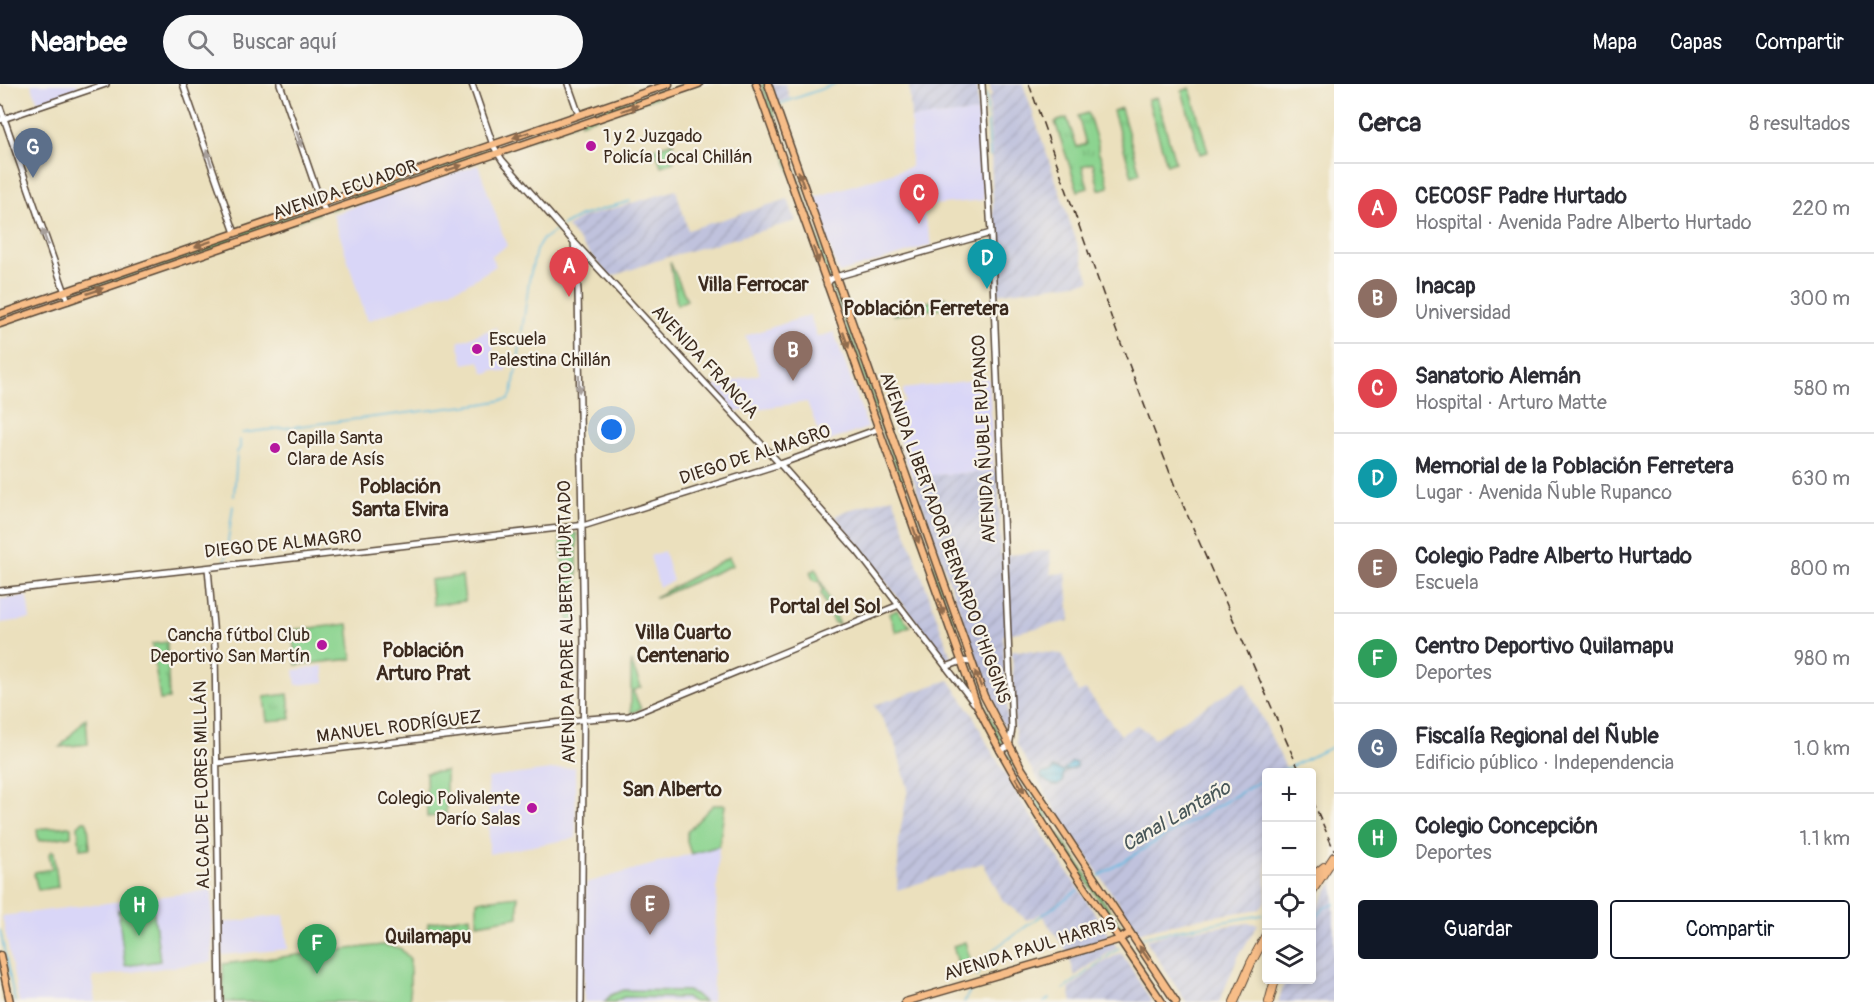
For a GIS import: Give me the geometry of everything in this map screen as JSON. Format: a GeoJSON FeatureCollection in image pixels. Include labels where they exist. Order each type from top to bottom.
{"type":"FeatureCollection","features":[{"type":"Feature","properties":{"kind":"highway"},"geometry":{"type":"LineString","coordinates":[[1312,876],[1332,860]]}},
{"type":"Feature","properties":{"kind":"highway"},"geometry":{"type":"LineString","coordinates":[[1316,884],[1332,860]]}},
{"type":"Feature","properties":{"kind":"highway"},"geometry":{"type":"LineString","coordinates":[[1234,1002],[1262,942]]}},
{"type":"Feature","properties":{"kind":"highway"},"geometry":{"type":"LineString","coordinates":[[1269,1002],[1274,984]]}},
{"type":"Feature","properties":{"kind":"main road","name":"AVENIDA ECUADOR"},"geometry":{"type":"LineString","coordinates":[[0,314],[669,84]]}},
{"type":"Feature","properties":{"kind":"main road","name":"AVENIDA ECUADOR"},"geometry":{"type":"LineString","coordinates":[[0,324],[699,84]]}},
{"type":"Feature","properties":{"kind":"main road","name":"AVENIDA LIBERTADOR BERNARDO O'HIGGINS"},"geometry":{"type":"LineString","coordinates":[[756,84],[978,708],[1000,751],[1049,830],[1162,1002]]}},
{"type":"Feature","properties":{"kind":"main road","name":"AVENIDA LIBERTADOR BERNARDO O'HIGGINS"},"geometry":{"type":"LineString","coordinates":[[768,84],[984,696],[1009,746],[1176,1002]]}},
{"type":"Feature","properties":{"kind":"main road"},"geometry":{"type":"LineString","coordinates":[[574,126],[579,115]]}},
{"type":"Feature","properties":{"kind":"main road"},"geometry":{"type":"LineString","coordinates":[[401,186],[407,179],[407,174]]}},
{"type":"Feature","properties":{"kind":"main road"},"geometry":{"type":"LineString","coordinates":[[238,232],[246,234],[245,240]]}},
{"type":"Feature","properties":{"kind":"main road"},"geometry":{"type":"LineString","coordinates":[[832,298],[835,294],[841,295]]}},
{"type":"Feature","properties":{"kind":"main road"},"geometry":{"type":"LineString","coordinates":[[922,552],[927,553],[932,550]]}},
{"type":"Feature","properties":{"kind":"main road"},"geometry":{"type":"LineString","coordinates":[[1049,830],[1058,824]]}},
{"type":"Feature","properties":{"kind":"main road","name":"AVENIDA PAUL HARRIS"},"geometry":{"type":"LineString","coordinates":[[905,1002],[1121,939],[1130,933]]}},
{"type":"Feature","properties":{"kind":"main road"},"geometry":{"type":"LineString","coordinates":[[0,955],[10,1002]]}},
{"type":"Feature","properties":{"kind":"street"},"geometry":{"type":"LineString","coordinates":[[2,120],[106,84]]}},
{"type":"Feature","properties":{"kind":"street"},"geometry":{"type":"LineString","coordinates":[[183,84],[238,232]]}},
{"type":"Feature","properties":{"kind":"street"},"geometry":{"type":"LineString","coordinates":[[280,84],[326,212]]}},
{"type":"Feature","properties":{"kind":"street","name":"AVENIDA FRANCIA"},"geometry":{"type":"LineString","coordinates":[[472,84],[497,153],[560,227],[780,464],[858,552],[978,708]]}},
{"type":"Feature","properties":{"kind":"street"},"geometry":{"type":"LineString","coordinates":[[568,84],[579,115]]}},
{"type":"Feature","properties":{"kind":"street","name":"AVENIDA ÑUBLE RUPANCO"},"geometry":{"type":"LineString","coordinates":[[982,84],[991,233],[1012,733],[1009,746]]}},
{"type":"Feature","properties":{"kind":"street"},"geometry":{"type":"LineString","coordinates":[[0,107],[2,120],[68,301]]}},
{"type":"Feature","properties":{"kind":"street"},"geometry":{"type":"LineString","coordinates":[[827,285],[835,277],[991,233]]}},
{"type":"Feature","properties":{"kind":"street","name":"AVENIDA PADRE ALBERTO HURTADO"},"geometry":{"type":"LineString","coordinates":[[574,242],[578,291],[585,720],[581,1002]]}},
{"type":"Feature","properties":{"kind":"street","name":"DIEGO DE ALMAGRO"},"geometry":{"type":"LineString","coordinates":[[0,591],[582,526],[780,464],[878,429]]}},
{"type":"Feature","properties":{"kind":"street","name":"ALCALDE FLORES MILLÁN"},"geometry":{"type":"LineString","coordinates":[[208,568],[215,648],[220,1002]]}},
{"type":"Feature","properties":{"kind":"street","name":"MANUEL RODRÍGUEZ"},"geometry":{"type":"LineString","coordinates":[[217,763],[617,718],[635,714],[899,605]]}},
{"type":"Feature","properties":{"kind":"street"},"geometry":{"type":"LineString","coordinates":[[946,667],[961,662],[971,662]]}},
{"type":"Feature","properties":{"kind":"street"},"geometry":{"type":"LineString","coordinates":[[1000,751],[1009,746]]}},
{"type":"Feature","properties":{"kind":"shaded area"},"geometry":{"type":"Polygon","coordinates":[[[31,84],[77,84],[78,86],[76,89],[38,102],[31,84]]]}},
{"type":"Feature","properties":{"kind":"shaded area"},"geometry":{"type":"Polygon","coordinates":[[[769,84],[785,84],[790,99],[776,103],[769,84]]]}},
{"type":"Feature","properties":{"kind":"shaded area"},"geometry":{"type":"Polygon","coordinates":[[[909,84],[977,84],[978,112],[911,118],[909,84]]]}},
{"type":"Feature","properties":{"kind":"shaded area"},"geometry":{"type":"Polygon","coordinates":[[[990,84],[1023,84],[1090,281],[996,294],[990,84]]]}},
{"type":"Feature","properties":{"kind":"shaded area"},"geometry":{"type":"Polygon","coordinates":[[[978,112],[984,200],[921,206],[932,245],[839,273],[812,198],[911,167],[911,118],[978,112]]]}},
{"type":"Feature","properties":{"kind":"shaded area"},"geometry":{"type":"Polygon","coordinates":[[[478,165],[507,246],[491,256],[496,266],[465,285],[367,321],[333,214],[478,165]]]}},
{"type":"Feature","properties":{"kind":"shaded area"},"geometry":{"type":"Polygon","coordinates":[[[676,190],[688,230],[788,199],[796,221],[664,258],[610,277],[567,227],[581,218],[676,190]]]}},
{"type":"Feature","properties":{"kind":"shaded area"},"geometry":{"type":"Polygon","coordinates":[[[810,315],[817,337],[834,332],[868,428],[823,443],[807,402],[734,412],[711,387],[760,374],[745,336],[810,315]]]}},
{"type":"Feature","properties":{"kind":"shaded area","name":"Escuela Palestina Chillán"},"geometry":{"type":"Polygon","coordinates":[[[497,327],[492,357],[508,358],[506,372],[492,370],[491,373],[484,373],[480,361],[464,364],[458,342],[497,327]]]}},
{"type":"Feature","properties":{"kind":"shaded area"},"geometry":{"type":"Polygon","coordinates":[[[989,378],[994,472],[912,476],[887,406],[905,402],[903,389],[989,378]]]}},
{"type":"Feature","properties":{"kind":"shaded area"},"geometry":{"type":"Polygon","coordinates":[[[998,472],[1001,556],[1050,550],[1051,574],[1066,573],[1070,621],[1003,635],[1008,725],[1003,726],[987,688],[912,476],[998,472]]]}},
{"type":"Feature","properties":{"kind":"shaded area"},"geometry":{"type":"Polygon","coordinates":[[[893,497],[952,659],[946,660],[835,516],[893,497]]]}},
{"type":"Feature","properties":{"kind":"shaded area"},"geometry":{"type":"Polygon","coordinates":[[[664,551],[673,581],[659,587],[650,556],[664,551]]]}},
{"type":"Feature","properties":{"kind":"shaded area"},"geometry":{"type":"Polygon","coordinates":[[[27,596],[30,619],[0,623],[0,599],[27,596]]]}},
{"type":"Feature","properties":{"kind":"shaded area"},"geometry":{"type":"Polygon","coordinates":[[[1012,650],[1062,654],[1078,693],[1086,690],[1121,735],[1137,725],[1153,739],[1245,682],[1286,768],[1262,768],[1262,906],[1260,909],[1195,919],[1137,933],[1057,812],[1017,745],[1014,724],[1012,650]]]}},
{"type":"Feature","properties":{"kind":"shaded area"},"geometry":{"type":"Polygon","coordinates":[[[323,666],[325,682],[296,685],[294,670],[323,666]]]}},
{"type":"Feature","properties":{"kind":"shaded area"},"geometry":{"type":"Polygon","coordinates":[[[949,680],[973,715],[1021,801],[1117,947],[1075,976],[1068,953],[1041,914],[1027,920],[1003,901],[983,863],[897,890],[899,838],[908,788],[893,737],[874,705],[949,680]]]}},
{"type":"Feature","properties":{"kind":"shaded area","name":"Colegio Polivalente Darío Salas"},"geometry":{"type":"Polygon","coordinates":[[[575,767],[576,838],[489,854],[488,778],[575,767]]]}},
{"type":"Feature","properties":{"kind":"shaded area"},"geometry":{"type":"Polygon","coordinates":[[[719,846],[712,1002],[584,1002],[586,883],[719,846]]]}},
{"type":"Feature","properties":{"kind":"shaded area"},"geometry":{"type":"Polygon","coordinates":[[[1334,880],[1334,1002],[1278,1002],[1284,984],[1316,984],[1316,909],[1334,880]]]}},
{"type":"Feature","properties":{"kind":"shaded area"},"geometry":{"type":"Polygon","coordinates":[[[212,890],[212,962],[92,977],[95,1002],[19,1002],[2,916],[212,890]]]}},
{"type":"Feature","properties":{"kind":"shaded area"},"geometry":{"type":"Polygon","coordinates":[[[284,915],[288,949],[222,955],[221,923],[284,915]]]}},
{"type":"Feature","properties":{"kind":"shaded area"},"geometry":{"type":"Polygon","coordinates":[[[1249,923],[1258,924],[1238,957],[1219,1002],[1186,1002],[1146,940],[1174,932],[1249,923]]]}},
{"type":"Feature","properties":{"kind":"shaded area"},"geometry":{"type":"Polygon","coordinates":[[[1121,952],[1152,1002],[1072,1002],[1069,990],[1072,986],[1099,965],[1121,952]]]}},
{"type":"Feature","properties":{"kind":"green space"},"geometry":{"type":"Polygon","coordinates":[[[761,84],[764,84],[967,661],[984,704],[1003,742],[999,745],[980,706],[812,235],[761,84]]]}},
{"type":"Feature","properties":{"kind":"green space"},"geometry":{"type":"Polygon","coordinates":[[[1190,88],[1208,152],[1200,154],[1182,91],[1190,88]]]}},
{"type":"Feature","properties":{"kind":"green space"},"geometry":{"type":"Polygon","coordinates":[[[662,89],[664,95],[580,123],[582,116],[662,89]]]}},
{"type":"Feature","properties":{"kind":"green space"},"geometry":{"type":"Polygon","coordinates":[[[1157,97],[1175,162],[1167,165],[1148,100],[1157,97]]]}},
{"type":"Feature","properties":{"kind":"green space"},"geometry":{"type":"Polygon","coordinates":[[[1121,108],[1140,173],[1132,176],[1113,111],[1121,108]]]}},
{"type":"Feature","properties":{"kind":"green space"},"geometry":{"type":"Polygon","coordinates":[[[1088,113],[1109,187],[1099,190],[1093,163],[1082,166],[1088,188],[1078,191],[1055,122],[1067,118],[1077,147],[1086,144],[1078,116],[1088,113]]]}},
{"type":"Feature","properties":{"kind":"green space"},"geometry":{"type":"Polygon","coordinates":[[[575,119],[575,123],[505,149],[504,145],[575,119]]]}},
{"type":"Feature","properties":{"kind":"green space"},"geometry":{"type":"Polygon","coordinates":[[[674,142],[671,151],[674,162],[661,166],[655,148],[674,142]]]}},
{"type":"Feature","properties":{"kind":"green space"},"geometry":{"type":"Polygon","coordinates":[[[489,149],[490,153],[409,182],[411,175],[489,149]]]}},
{"type":"Feature","properties":{"kind":"green space"},"geometry":{"type":"Polygon","coordinates":[[[405,177],[400,185],[330,210],[328,204],[405,177]]]}},
{"type":"Feature","properties":{"kind":"green space"},"geometry":{"type":"Polygon","coordinates":[[[317,206],[318,214],[245,239],[242,232],[317,206]]]}},
{"type":"Feature","properties":{"kind":"green space"},"geometry":{"type":"Polygon","coordinates":[[[232,237],[233,243],[157,269],[155,264],[232,237]]]}},
{"type":"Feature","properties":{"kind":"green space"},"geometry":{"type":"Polygon","coordinates":[[[670,262],[687,300],[677,305],[670,262]]]}},
{"type":"Feature","properties":{"kind":"green space"},"geometry":{"type":"Polygon","coordinates":[[[146,266],[148,272],[71,299],[70,293],[146,266]]]}},
{"type":"Feature","properties":{"kind":"green space"},"geometry":{"type":"Polygon","coordinates":[[[946,297],[948,307],[894,315],[893,312],[946,297]]]}},
{"type":"Feature","properties":{"kind":"green space"},"geometry":{"type":"Polygon","coordinates":[[[577,533],[578,621],[569,623],[560,536],[577,533]]]}},
{"type":"Feature","properties":{"kind":"green space"},"geometry":{"type":"Polygon","coordinates":[[[729,557],[733,565],[655,597],[729,557]]]}},
{"type":"Feature","properties":{"kind":"green space"},"geometry":{"type":"Polygon","coordinates":[[[816,569],[839,625],[833,622],[821,594],[820,582],[813,580],[810,572],[816,569]]]}},
{"type":"Feature","properties":{"kind":"green space"},"geometry":{"type":"Polygon","coordinates":[[[462,576],[465,601],[433,605],[430,580],[462,576]]]}},
{"type":"Feature","properties":{"kind":"green space"},"geometry":{"type":"Polygon","coordinates":[[[897,610],[910,626],[896,632],[889,614],[897,610]]]}},
{"type":"Feature","properties":{"kind":"green space","name":"Cancha fútbol Club Deportivo San Martín"},"geometry":{"type":"Polygon","coordinates":[[[348,624],[352,659],[296,665],[292,630],[348,624]]]}},
{"type":"Feature","properties":{"kind":"green space"},"geometry":{"type":"Polygon","coordinates":[[[167,642],[169,699],[160,700],[152,644],[167,642]]]}},
{"type":"Feature","properties":{"kind":"green space"},"geometry":{"type":"Polygon","coordinates":[[[631,662],[641,687],[633,691],[641,709],[631,713],[631,662]]]}},
{"type":"Feature","properties":{"kind":"green space"},"geometry":{"type":"Polygon","coordinates":[[[288,694],[291,719],[267,721],[264,697],[288,694]]]}},
{"type":"Feature","properties":{"kind":"green space"},"geometry":{"type":"Polygon","coordinates":[[[86,718],[88,744],[60,747],[86,718]]]}},
{"type":"Feature","properties":{"kind":"green space"},"geometry":{"type":"Polygon","coordinates":[[[1009,755],[1048,815],[1048,820],[1007,757],[1009,755]]]}},
{"type":"Feature","properties":{"kind":"green space"},"geometry":{"type":"Polygon","coordinates":[[[446,771],[446,815],[427,817],[426,773],[446,771]]]}},
{"type":"Feature","properties":{"kind":"green space"},"geometry":{"type":"Polygon","coordinates":[[[713,805],[725,805],[719,846],[691,854],[687,832],[713,805]]]}},
{"type":"Feature","properties":{"kind":"green space"},"geometry":{"type":"Polygon","coordinates":[[[86,821],[88,825],[90,848],[80,849],[78,826],[86,821]]]}},
{"type":"Feature","properties":{"kind":"green space"},"geometry":{"type":"Polygon","coordinates":[[[71,827],[71,836],[39,841],[38,839],[37,829],[71,827]]]}},
{"type":"Feature","properties":{"kind":"green space"},"geometry":{"type":"Polygon","coordinates":[[[1059,834],[1122,928],[1123,933],[1058,838],[1059,834]]]}},
{"type":"Feature","properties":{"kind":"green space"},"geometry":{"type":"Polygon","coordinates":[[[54,852],[58,887],[38,890],[34,874],[52,869],[49,854],[54,852]]]}},
{"type":"Feature","properties":{"kind":"green space"},"geometry":{"type":"Polygon","coordinates":[[[518,896],[518,917],[477,924],[477,901],[518,896]]]}},
{"type":"Feature","properties":{"kind":"green space"},"geometry":{"type":"Polygon","coordinates":[[[153,906],[160,961],[125,966],[118,910],[153,906]]]}},
{"type":"Feature","properties":{"kind":"green space"},"geometry":{"type":"Polygon","coordinates":[[[470,916],[471,925],[427,932],[428,923],[470,916]]]}},
{"type":"Feature","properties":{"kind":"green space"},"geometry":{"type":"Polygon","coordinates":[[[965,942],[972,966],[960,970],[953,946],[965,942]]]}},
{"type":"Feature","properties":{"kind":"green space"},"geometry":{"type":"Polygon","coordinates":[[[382,945],[400,948],[410,959],[410,1002],[224,1002],[223,964],[382,945]]]}},
{"type":"Feature","properties":{"kind":"green space"},"geometry":{"type":"Polygon","coordinates":[[[623,990],[687,991],[695,994],[704,1002],[694,1002],[686,998],[624,997],[614,1002],[604,1002],[611,995],[623,990]]]}},
{"type":"Feature","properties":{"kind":"water"},"geometry":{"type":"Polygon","coordinates":[[[1072,762],[1076,763],[1076,768],[1065,771],[1063,782],[1060,784],[1053,785],[1042,779],[1042,773],[1050,773],[1053,768],[1062,771],[1072,762]]]}},
{"type":"Feature","properties":{"kind":"waterway"},"geometry":{"type":"LineString","coordinates":[[780,104],[835,84]]}},
{"type":"Feature","properties":{"kind":"waterway"},"geometry":{"type":"LineString","coordinates":[[986,94],[990,156]]}},
{"type":"Feature","properties":{"kind":"waterway"},"geometry":{"type":"LineString","coordinates":[[562,226],[580,216],[630,201]]}},
{"type":"Feature","properties":{"kind":"waterway"},"geometry":{"type":"LineString","coordinates":[[242,433],[509,399],[512,393],[536,250],[543,239],[558,229]]}},
{"type":"Feature","properties":{"kind":"waterway"},"geometry":{"type":"LineString","coordinates":[[234,496],[240,440]]}},
{"type":"Feature","properties":{"kind":"waterway"},"geometry":{"type":"LineString","coordinates":[[225,562],[233,506]]}},
{"type":"Feature","properties":{"kind":"waterway","name":"Canal Lantaño"},"geometry":{"type":"LineString","coordinates":[[1287,768],[1334,746]]}},
{"type":"Feature","properties":{"kind":"waterway","name":"Canal Lantaño"},"geometry":{"type":"LineString","coordinates":[[1099,876],[1262,780]]}},
{"type":"Feature","properties":{"kind":"waterway","name":"Canal Lantaño"},"geometry":{"type":"LineString","coordinates":[[977,977],[984,962],[994,949],[1078,890]]}},
{"type":"Feature","properties":{"kind":"waterway"},"geometry":{"type":"LineString","coordinates":[[1316,918],[1325,907],[1334,904]]}},
{"type":"Feature","properties":{"kind":"waterway"},"geometry":{"type":"LineString","coordinates":[[1140,938],[1262,915]]}},
{"type":"Feature","properties":{"kind":"waterway"},"geometry":{"type":"LineString","coordinates":[[0,930],[15,1002]]}},
{"type":"Feature","properties":{"kind":"waterway"},"geometry":{"type":"LineString","coordinates":[[1064,989],[1119,948]]}},
{"type":"Feature","properties":{"kind":"waterway","name":"Canal Lantaño"},"geometry":{"type":"LineString","coordinates":[[964,1002],[971,989]]}},
{"type":"Feature","properties":{"kind":"waterway"},"geometry":{"type":"LineString","coordinates":[[1044,1002],[1050,998]]}},
{"type":"Feature","properties":{"kind":"railway"},"geometry":{"type":"LineString","coordinates":[[1029,84],[1113,322],[1176,489],[1298,768]]}},
{"type":"Feature","properties":{"kind":"railway"},"geometry":{"type":"LineString","coordinates":[[1316,808],[1334,850]]}},
{"type":"Feature","properties":{"kind":"place","name":"1 y 2 Juzgado Policía Local Chillán"},"geometry":{"type":"Point","coordinates":[591,146]}},
{"type":"Feature","properties":{"kind":"place","name":"Fiscalía Regional del Ñuble"},"geometry":{"type":"Point","coordinates":[33,178]}},
{"type":"Feature","properties":{"kind":"place","name":"Sanatorio Alemán"},"geometry":{"type":"Point","coordinates":[919,224]}},
{"type":"Feature","properties":{"kind":"place","name":"Memorial de la Población Ferretera"},"geometry":{"type":"Point","coordinates":[987,289]}},
{"type":"Feature","properties":{"kind":"place","name":"CECOSF Padre Hurtado"},"geometry":{"type":"Point","coordinates":[569,297]}},
{"type":"Feature","properties":{"kind":"place","name":"Escuela Palestina Chillán"},"geometry":{"type":"Point","coordinates":[477,349]}},
{"type":"Feature","properties":{"kind":"place","name":"Inacap"},"geometry":{"type":"Point","coordinates":[793,381]}},
{"type":"Feature","properties":{"kind":"place","name":"Capilla Santa Clara de Asís"},"geometry":{"type":"Point","coordinates":[275,448]}},
{"type":"Feature","properties":{"kind":"place","name":"Cancha fútbol Club Deportivo San Martín"},"geometry":{"type":"Point","coordinates":[322,645]}},
{"type":"Feature","properties":{"kind":"place","name":"Colegio Polivalente Darío Salas"},"geometry":{"type":"Point","coordinates":[532,808]}},
{"type":"Feature","properties":{"kind":"place","name":"Colegio Padre Alberto Hurtado"},"geometry":{"type":"Point","coordinates":[650,935]}},
{"type":"Feature","properties":{"kind":"place","name":"Colegio Concepción"},"geometry":{"type":"Point","coordinates":[139,936]}},
{"type":"Feature","properties":{"kind":"place","name":"Centro Deportivo Quilamapu"},"geometry":{"type":"Point","coordinates":[317,974]}},
{"type":"Feature","properties":{"kind":"district","name":"Villa Ferrocar"},"geometry":{"type":"Point","coordinates":[753,284]}},
{"type":"Feature","properties":{"kind":"district","name":"Población Ferretera"},"geometry":{"type":"Point","coordinates":[926,308]}},
{"type":"Feature","properties":{"kind":"district","name":"Población Santa Elvira"},"geometry":{"type":"Point","coordinates":[400,498]}},
{"type":"Feature","properties":{"kind":"district","name":"Portal del Sol"},"geometry":{"type":"Point","coordinates":[825,606]}},
{"type":"Feature","properties":{"kind":"district","name":"Villa Cuarto Centenario"},"geometry":{"type":"Point","coordinates":[683,644]}},
{"type":"Feature","properties":{"kind":"district","name":"Población Arturo Prat"},"geometry":{"type":"Point","coordinates":[423,662]}},
{"type":"Feature","properties":{"kind":"district","name":"San Alberto"},"geometry":{"type":"Point","coordinates":[672,789]}},
{"type":"Feature","properties":{"kind":"district","name":"Quilamapu"},"geometry":{"type":"Point","coordinates":[428,936]}}]}
